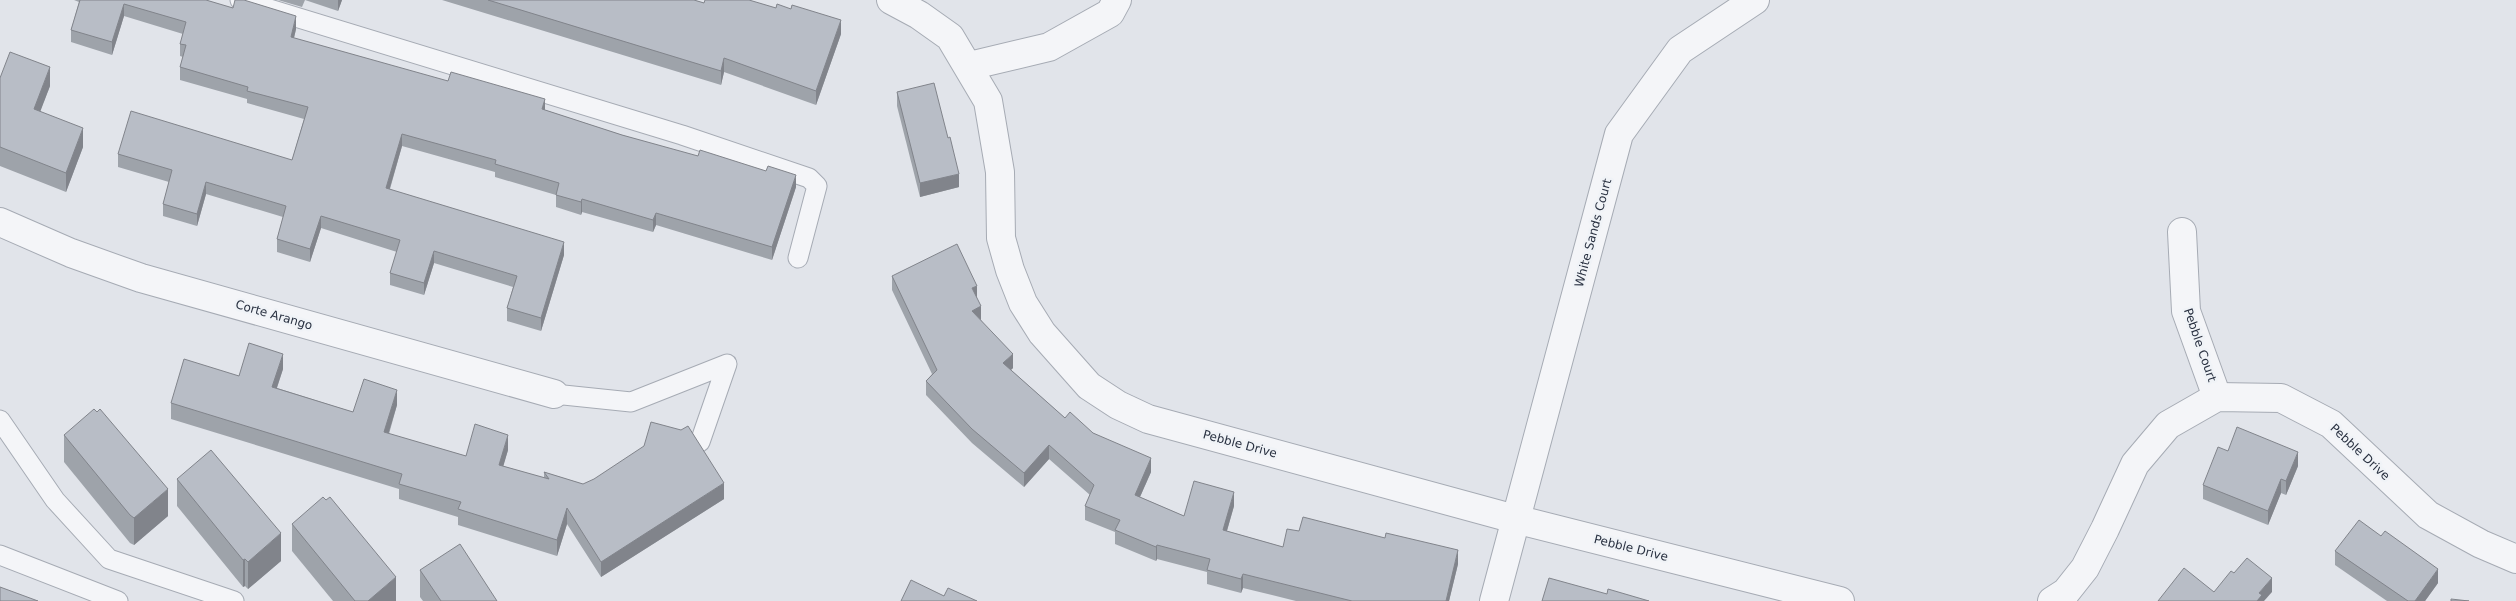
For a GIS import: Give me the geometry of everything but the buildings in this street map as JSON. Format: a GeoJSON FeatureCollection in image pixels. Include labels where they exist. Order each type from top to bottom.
{"type":"FeatureCollection","features":[{"type":"Feature","properties":{"kind":"street","name":"Pebble Drive"},"geometry":{"type":"LineString","coordinates":[[891,0],[920,15],[950,37],[969,66],[988,100],[1000,172],[1001,238],[1010,270],[1023,304],[1042,333],[1089,386],[1118,405],[1148,419],[1515,519],[1840,601]]}},
{"type":"Feature","properties":{"kind":"street"},"geometry":{"type":"LineString","coordinates":[[969,66],[1049,47],[1110,13],[1117,0]]}},
{"type":"Feature","properties":{"kind":"street","name":"White Sands Court"},"geometry":{"type":"LineString","coordinates":[[1494,601],[1619,134],[1680,50],[1755,0]]}},
{"type":"Feature","properties":{"kind":"street","name":"Corte Arango"},"geometry":{"type":"LineString","coordinates":[[1,225],[70,253],[141,278],[554,394]]}},
{"type":"Feature","properties":{"kind":"street","name":"Pebble Court"},"geometry":{"type":"LineString","coordinates":[[2182,232],[2186,311],[2218,397]]}},
{"type":"Feature","properties":{"kind":"street","name":"Pebble Drive"},"geometry":{"type":"LineString","coordinates":[[2218,397],[2281,398],[2331,424],[2428,516],[2481,544],[2516,559]]}},
{"type":"Feature","properties":{"kind":"street"},"geometry":{"type":"LineString","coordinates":[[2052,601],[2066,592],[2084,568],[2105,529],[2135,464],[2168,425],[2218,397]]}},
{"type":"Feature","properties":{"kind":"lane"},"geometry":{"type":"LineString","coordinates":[[240,0],[682,135],[809,178],[817,186],[798,258]]}},
{"type":"Feature","properties":{"kind":"lane"},"geometry":{"type":"LineString","coordinates":[[554,394],[631,402],[727,364],[700,442]]}},
{"type":"Feature","properties":{"kind":"lane"},"geometry":{"type":"LineString","coordinates":[[0,420],[56,500],[109,559],[234,601]]}},
{"type":"Feature","properties":{"kind":"lane"},"geometry":{"type":"LineString","coordinates":[[0,555],[118,601]]}}]}
